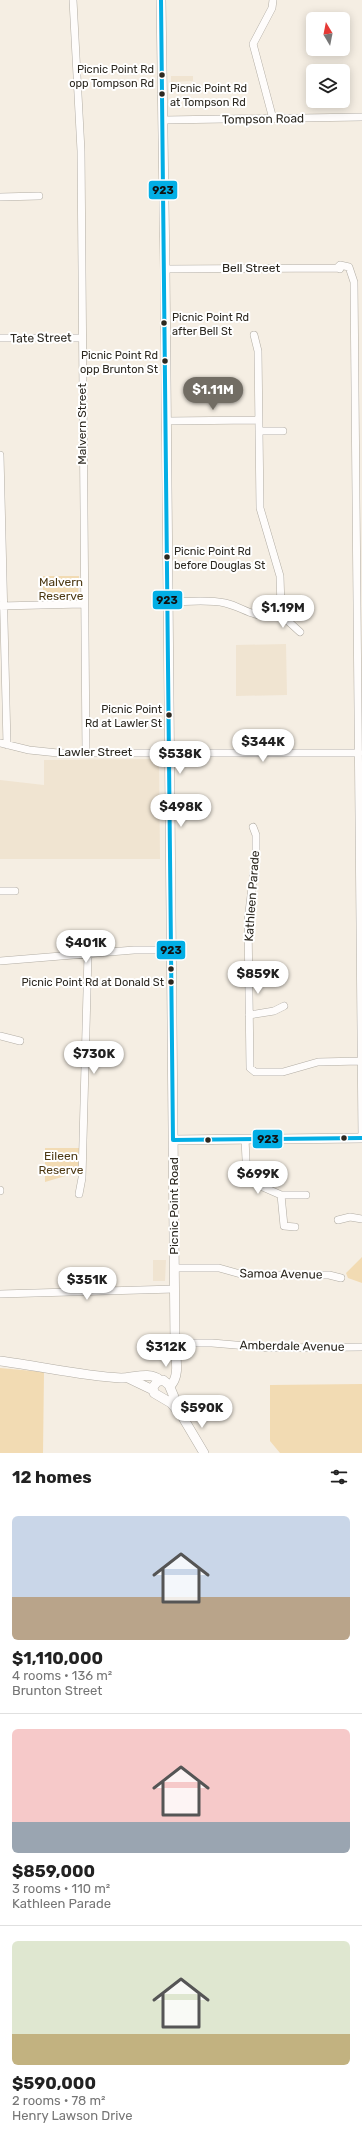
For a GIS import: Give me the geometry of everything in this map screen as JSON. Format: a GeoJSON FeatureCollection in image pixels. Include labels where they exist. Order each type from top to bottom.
{"type":"FeatureCollection","features":[{"type":"Feature","properties":{"kind":"street","name":"Malvern Street"},"geometry":{"type":"LineString","coordinates":[[73,0],[81,151],[83,604],[86,753]]}},
{"type":"Feature","properties":{"kind":"street","name":"Picnic Point Road"},"geometry":{"type":"LineString","coordinates":[[161,0],[164,120],[175,1343],[175,1355],[166,1384]]}},
{"type":"Feature","properties":{"kind":"street"},"geometry":{"type":"LineString","coordinates":[[273,119],[253,44],[272,8],[274,0]]}},
{"type":"Feature","properties":{"kind":"street","name":"Tompson Road"},"geometry":{"type":"LineString","coordinates":[[164,120],[362,117]]}},
{"type":"Feature","properties":{"kind":"street"},"geometry":{"type":"LineString","coordinates":[[0,198],[39,196]]}},
{"type":"Feature","properties":{"kind":"street","name":"Bell Street"},"geometry":{"type":"LineString","coordinates":[[165,269],[337,268],[352,272],[354,282],[359,519]]}},
{"type":"Feature","properties":{"kind":"street"},"geometry":{"type":"LineString","coordinates":[[168,602],[219,602],[230,604],[254,614],[270,615],[278,612],[282,604],[280,576],[260,508],[258,351],[254,335]]}},
{"type":"Feature","properties":{"kind":"street","name":"Tate Street"},"geometry":{"type":"LineString","coordinates":[[0,338],[82,338]]}},
{"type":"Feature","properties":{"kind":"street"},"geometry":{"type":"LineString","coordinates":[[167,421],[259,420]]}},
{"type":"Feature","properties":{"kind":"street"},"geometry":{"type":"LineString","coordinates":[[259,431],[283,431]]}},
{"type":"Feature","properties":{"kind":"street"},"geometry":{"type":"LineString","coordinates":[[0,455],[3,744]]}},
{"type":"Feature","properties":{"kind":"street"},"geometry":{"type":"LineString","coordinates":[[173,1140],[362,1138],[361,862],[358,753],[360,722],[359,519]]}},
{"type":"Feature","properties":{"kind":"street"},"geometry":{"type":"LineString","coordinates":[[2,606],[83,604]]}},
{"type":"Feature","properties":{"kind":"street"},"geometry":{"type":"LineString","coordinates":[[278,612],[300,632]]}},
{"type":"Feature","properties":{"kind":"street","name":"Lawler Street"},"geometry":{"type":"LineString","coordinates":[[3,744],[36,751],[86,753],[358,753]]}},
{"type":"Feature","properties":{"kind":"street","name":"Kathleen Parade"},"geometry":{"type":"LineString","coordinates":[[253,827],[256,840],[256,855],[248,920],[249,1066],[255,1072],[287,1072],[318,1062],[361,1061]]}},
{"type":"Feature","properties":{"kind":"street"},"geometry":{"type":"LineString","coordinates":[[0,892],[15,891]]}},
{"type":"Feature","properties":{"kind":"street"},"geometry":{"type":"LineString","coordinates":[[0,961],[134,950],[171,950]]}},
{"type":"Feature","properties":{"kind":"street"},"geometry":{"type":"LineString","coordinates":[[79,1194],[82,1178],[88,954]]}},
{"type":"Feature","properties":{"kind":"street"},"geometry":{"type":"LineString","coordinates":[[249,1015],[274,1011],[284,1006]]}},
{"type":"Feature","properties":{"kind":"street"},"geometry":{"type":"LineString","coordinates":[[0,1036],[10,1037],[20,1041]]}},
{"type":"Feature","properties":{"kind":"street"},"geometry":{"type":"LineString","coordinates":[[245,1140],[247,1180],[281,1195],[306,1195]]}},
{"type":"Feature","properties":{"kind":"street"},"geometry":{"type":"LineString","coordinates":[[281,1195],[284,1226],[295,1227]]}},
{"type":"Feature","properties":{"kind":"street"},"geometry":{"type":"LineString","coordinates":[[338,1220],[350,1217],[362,1219]]}},
{"type":"Feature","properties":{"kind":"street","name":"Samoa Avenue"},"geometry":{"type":"LineString","coordinates":[[174,1268],[219,1268],[244,1275],[329,1275],[341,1278]]}},
{"type":"Feature","properties":{"kind":"street"},"geometry":{"type":"LineString","coordinates":[[0,1294],[174,1290]]}},
{"type":"Feature","properties":{"kind":"street","name":"Amberdale Avenue"},"geometry":{"type":"LineString","coordinates":[[175,1343],[212,1343],[270,1348],[362,1347]]}},
{"type":"Feature","properties":{"kind":"street"},"geometry":{"type":"LineString","coordinates":[[0,1361],[102,1376],[126,1378],[148,1376],[156,1377],[166,1384],[182,1416],[204,1453]]}},
{"type":"Feature","properties":{"kind":"street"},"geometry":{"type":"LineString","coordinates":[[126,1378],[153,1390],[156,1396],[171,1403],[182,1416]]}},
{"type":"Feature","properties":{"kind":"street"},"geometry":{"type":"LineString","coordinates":[[153,1390],[155,1384],[166,1384]]}},
{"type":"Feature","properties":{"kind":"street"},"geometry":{"type":"LineString","coordinates":[[162,1398],[167,1396],[166,1384]]}},
{"type":"Feature","properties":{"kind":"shaded area"},"geometry":{"type":"Polygon","coordinates":[[[171,76],[193,76],[193,81],[171,82],[171,76]]]}},
{"type":"Feature","properties":{"kind":"shaded area"},"geometry":{"type":"Polygon","coordinates":[[[286,644],[287,695],[236,696],[236,645],[286,644]]]}},
{"type":"Feature","properties":{"kind":"shaded area"},"geometry":{"type":"Polygon","coordinates":[[[159,759],[160,859],[0,859],[0,780],[44,785],[44,760],[159,759]]]}},
{"type":"Feature","properties":{"kind":"shaded area"},"geometry":{"type":"Polygon","coordinates":[[[153,1260],[166,1260],[165,1281],[153,1281],[153,1260]]]}},
{"type":"Feature","properties":{"kind":"green space","name":"Malvern Reserve"},"geometry":{"type":"Polygon","coordinates":[[[43,576],[79,576],[78,598],[74,601],[43,601],[43,576]]]}},
{"type":"Feature","properties":{"kind":"green space","name":"Eileen Reserve"},"geometry":{"type":"Polygon","coordinates":[[[45,1148],[79,1148],[79,1172],[45,1182],[45,1148]]]}},
{"type":"Feature","properties":{"kind":"green space"},"geometry":{"type":"Polygon","coordinates":[[[362,1257],[362,1283],[348,1278],[346,1273],[362,1257]]]}},
{"type":"Feature","properties":{"kind":"green space"},"geometry":{"type":"Polygon","coordinates":[[[0,1368],[44,1372],[43,1453],[0,1453],[0,1368]]]}},
{"type":"Feature","properties":{"kind":"green space"},"geometry":{"type":"Polygon","coordinates":[[[362,1384],[362,1453],[280,1453],[270,1441],[270,1385],[362,1384]]]}},
{"type":"Feature","properties":{"kind":"transit line","name":"923"},"geometry":{"type":"LineString","coordinates":[[161,0],[173,1140]]}},
{"type":"Feature","properties":{"kind":"transit line","name":"923"},"geometry":{"type":"LineString","coordinates":[[173,1140],[362,1138]]}},
{"type":"Feature","properties":{"kind":"place","name":"Picnic Point Rd opp Tompson Rd"},"geometry":{"type":"Point","coordinates":[162,75]}},
{"type":"Feature","properties":{"kind":"place","name":"Picnic Point Rd at Tompson Rd"},"geometry":{"type":"Point","coordinates":[162,94]}},
{"type":"Feature","properties":{"kind":"place","name":"Picnic Point Rd after Bell St"},"geometry":{"type":"Point","coordinates":[164,323]}},
{"type":"Feature","properties":{"kind":"place","name":"Picnic Point Rd opp Brunton St"},"geometry":{"type":"Point","coordinates":[165,361]}},
{"type":"Feature","properties":{"kind":"place","name":"Picnic Point Rd before Douglas St"},"geometry":{"type":"Point","coordinates":[167,557]}},
{"type":"Feature","properties":{"kind":"place","name":"Picnic Point Rd at Lawler St"},"geometry":{"type":"Point","coordinates":[169,715]}},
{"type":"Feature","properties":{"kind":"place","name":"Picnic Point Rd at Donald St"},"geometry":{"type":"Point","coordinates":[171,982]}}]}
